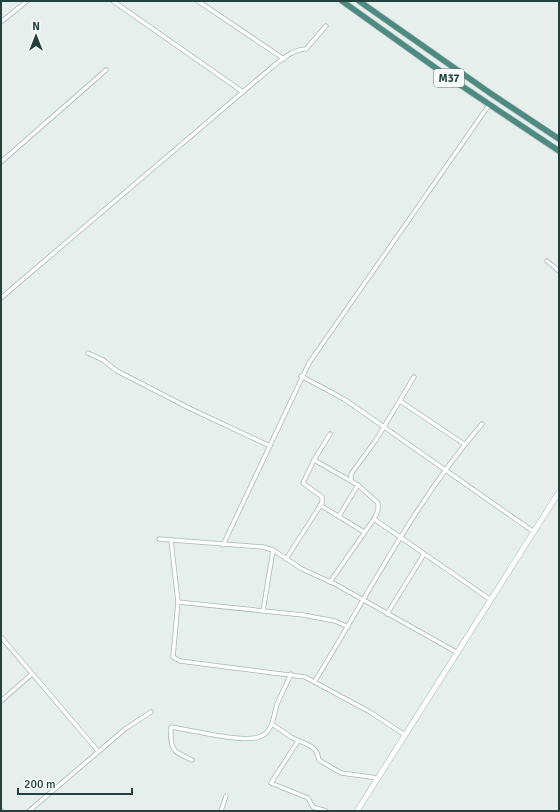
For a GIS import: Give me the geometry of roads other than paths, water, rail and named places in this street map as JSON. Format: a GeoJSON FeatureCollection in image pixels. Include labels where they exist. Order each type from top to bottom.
{"type":"FeatureCollection","features":[{"type":"Feature","properties":{"kind":"highway","name":"M37"},"geometry":{"type":"LineString","coordinates":[[342,1],[489,105],[559,151]]}},
{"type":"Feature","properties":{"kind":"highway","name":"M37"},"geometry":{"type":"LineString","coordinates":[[360,1],[490,94],[559,139]]}},
{"type":"Feature","properties":{"kind":"main road"},"geometry":{"type":"LineString","coordinates":[[358,811],[559,492]]}},
{"type":"Feature","properties":{"kind":"street"},"geometry":{"type":"LineString","coordinates":[[1,22],[27,1]]}},
{"type":"Feature","properties":{"kind":"street"},"geometry":{"type":"LineString","coordinates":[[112,1],[243,92]]}},
{"type":"Feature","properties":{"kind":"street"},"geometry":{"type":"LineString","coordinates":[[198,1],[284,59]]}},
{"type":"Feature","properties":{"kind":"street"},"geometry":{"type":"LineString","coordinates":[[1,298],[243,92],[284,59],[300,49],[306,49],[326,26]]}},
{"type":"Feature","properties":{"kind":"street"},"geometry":{"type":"LineString","coordinates":[[1,162],[106,70]]}},
{"type":"Feature","properties":{"kind":"street"},"geometry":{"type":"LineString","coordinates":[[223,545],[301,376],[489,105]]}},
{"type":"Feature","properties":{"kind":"street"},"geometry":{"type":"LineString","coordinates":[[547,261],[559,271]]}},
{"type":"Feature","properties":{"kind":"street"},"geometry":{"type":"LineString","coordinates":[[88,353],[103,360],[117,371],[191,409],[270,446]]}},
{"type":"Feature","properties":{"kind":"street"},"geometry":{"type":"LineString","coordinates":[[301,376],[344,399],[383,428],[534,532]]}},
{"type":"Feature","properties":{"kind":"street"},"geometry":{"type":"LineString","coordinates":[[351,480],[351,474],[383,428],[414,377]]}},
{"type":"Feature","properties":{"kind":"street"},"geometry":{"type":"LineString","coordinates":[[400,401],[464,444]]}},
{"type":"Feature","properties":{"kind":"street"},"geometry":{"type":"LineString","coordinates":[[315,681],[401,538],[464,444],[482,424]]}},
{"type":"Feature","properties":{"kind":"street"},"geometry":{"type":"LineString","coordinates":[[286,559],[320,505],[322,497],[303,483],[314,460],[330,434]]}},
{"type":"Feature","properties":{"kind":"street"},"geometry":{"type":"LineString","coordinates":[[314,460],[351,480],[378,504],[378,510],[374,519],[330,582]]}},
{"type":"Feature","properties":{"kind":"street"},"geometry":{"type":"LineString","coordinates":[[339,516],[358,485]]}},
{"type":"Feature","properties":{"kind":"street"},"geometry":{"type":"LineString","coordinates":[[320,505],[364,532]]}},
{"type":"Feature","properties":{"kind":"street"},"geometry":{"type":"LineString","coordinates":[[374,519],[491,600]]}},
{"type":"Feature","properties":{"kind":"street"},"geometry":{"type":"LineString","coordinates":[[159,540],[273,550],[286,559],[458,653]]}},
{"type":"Feature","properties":{"kind":"street"},"geometry":{"type":"LineString","coordinates":[[170,540],[178,602],[173,658],[180,661],[291,674],[315,681],[370,712],[405,735]]}},
{"type":"Feature","properties":{"kind":"street"},"geometry":{"type":"LineString","coordinates":[[263,611],[273,550]]}},
{"type":"Feature","properties":{"kind":"street"},"geometry":{"type":"LineString","coordinates":[[387,614],[424,554]]}},
{"type":"Feature","properties":{"kind":"street"},"geometry":{"type":"LineString","coordinates":[[178,602],[326,619],[348,627]]}},
{"type":"Feature","properties":{"kind":"street"},"geometry":{"type":"LineString","coordinates":[[1,637],[98,751]]}},
{"type":"Feature","properties":{"kind":"street"},"geometry":{"type":"LineString","coordinates":[[1,701],[32,674]]}},
{"type":"Feature","properties":{"kind":"street"},"geometry":{"type":"LineString","coordinates":[[192,760],[174,751],[170,743],[171,727],[234,738],[250,739],[260,737],[267,732],[272,724],[277,704],[291,674]]}},
{"type":"Feature","properties":{"kind":"street"},"geometry":{"type":"LineString","coordinates":[[29,811],[98,751],[125,729],[150,712]]}},
{"type":"Feature","properties":{"kind":"street"},"geometry":{"type":"LineString","coordinates":[[272,724],[298,741],[301,740],[314,748],[318,752],[319,760],[341,773],[378,778]]}},
{"type":"Feature","properties":{"kind":"street"},"geometry":{"type":"LineString","coordinates":[[298,741],[271,783],[308,798],[313,807],[326,811]]}},
{"type":"Feature","properties":{"kind":"street"},"geometry":{"type":"LineString","coordinates":[[221,811],[226,796]]}}]}
